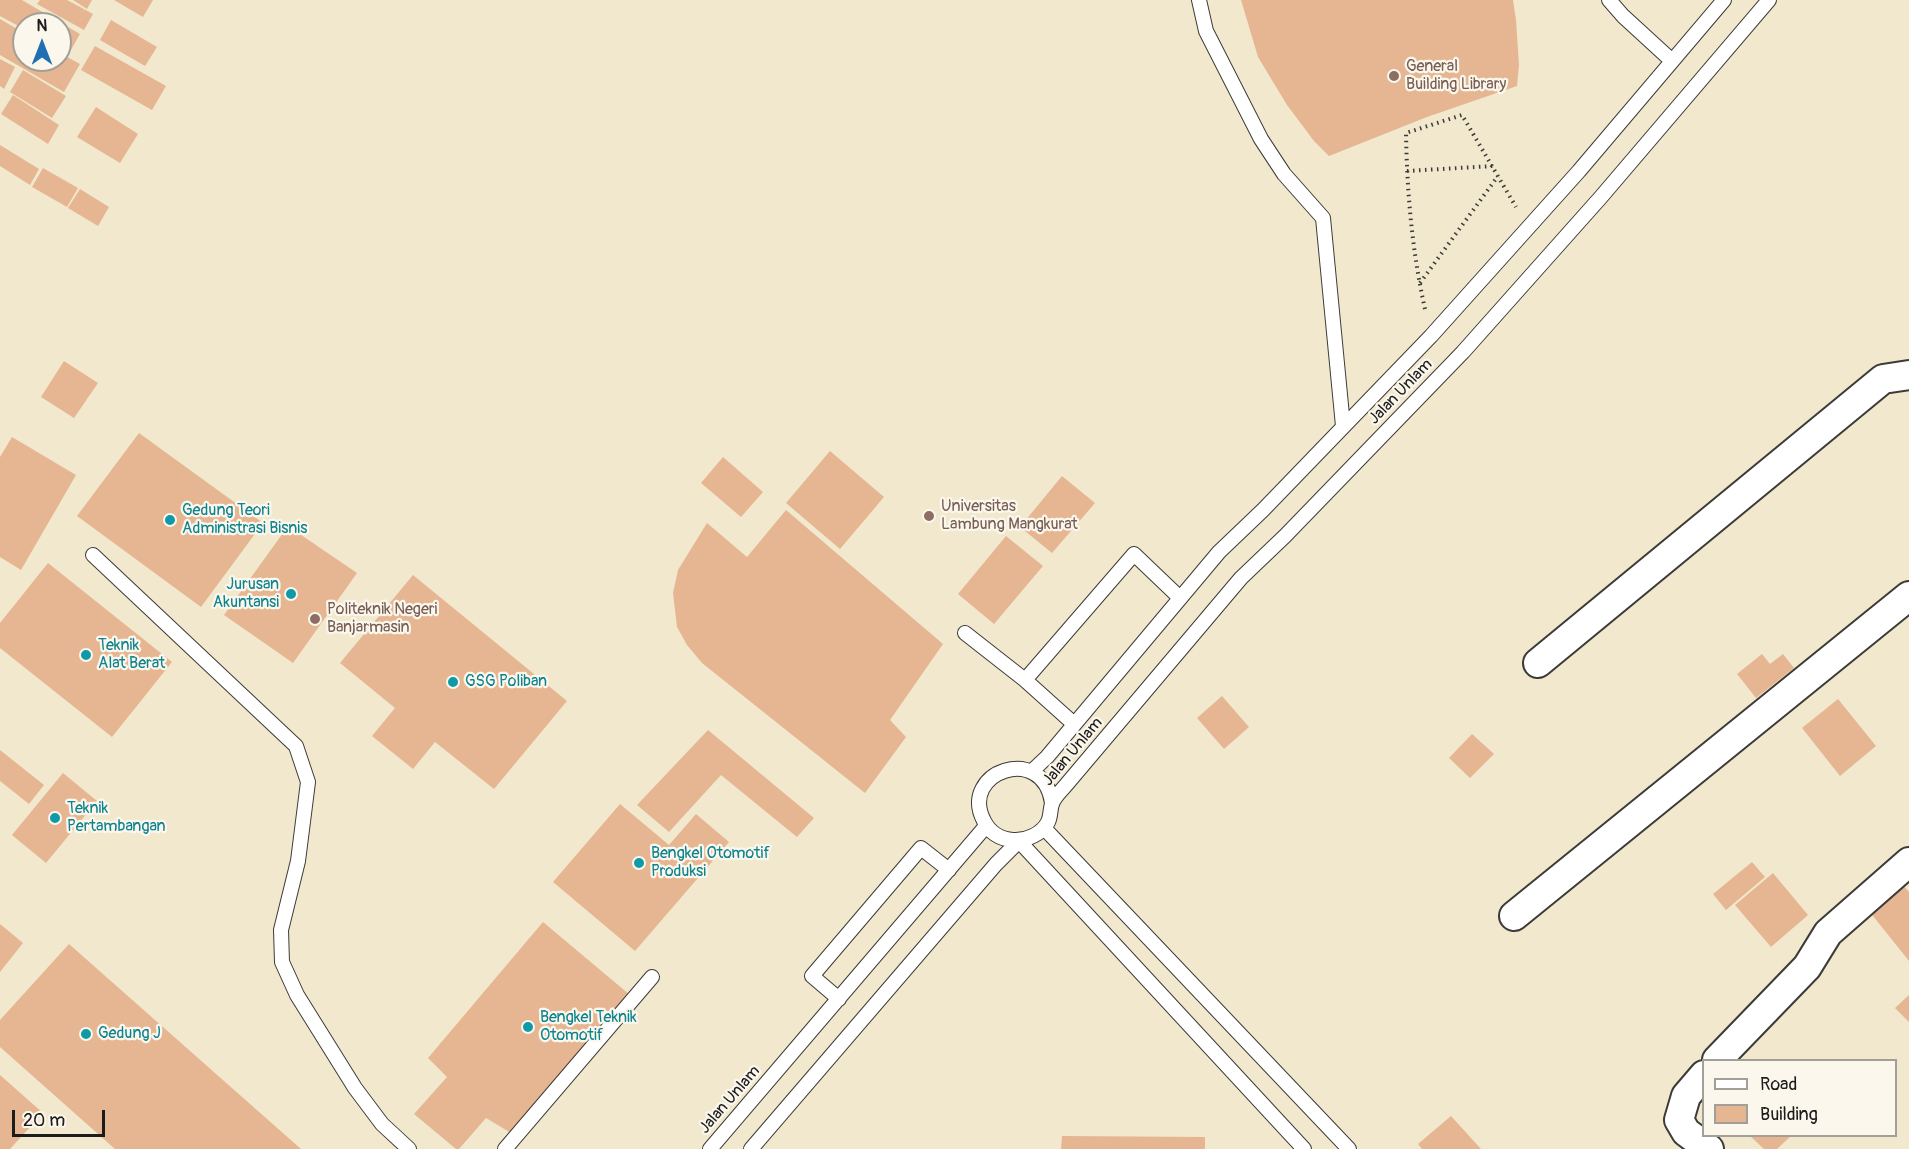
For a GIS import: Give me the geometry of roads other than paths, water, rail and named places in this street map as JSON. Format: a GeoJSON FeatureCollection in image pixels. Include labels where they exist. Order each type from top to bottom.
{"type":"FeatureCollection","features":[{"type":"Feature","properties":{"kind":"street"},"geometry":{"type":"LineString","coordinates":[[1538,663],[1883,378],[1909,375]]}},
{"type":"Feature","properties":{"kind":"street"},"geometry":{"type":"LineString","coordinates":[[1514,916],[1909,596]]}},
{"type":"Feature","properties":{"kind":"street"},"geometry":{"type":"LineString","coordinates":[[1718,1059],[1807,967],[1828,933],[1909,862]]}},
{"type":"Feature","properties":{"kind":"street"},"geometry":{"type":"LineString","coordinates":[[1702,1077],[1686,1096],[1680,1120],[1686,1132],[1709,1149]]}},
{"type":"Feature","properties":{"kind":"lane"},"geometry":{"type":"LineString","coordinates":[[1199,0],[1206,31],[1261,139],[1284,174],[1323,218],[1343,426]]}},
{"type":"Feature","properties":{"kind":"lane"},"geometry":{"type":"LineString","coordinates":[[1609,0],[1671,60]]}},
{"type":"Feature","properties":{"kind":"lane","name":"Jalan Unlam"},"geometry":{"type":"LineString","coordinates":[[1031,772],[1047,757],[1219,552],[1263,510],[1431,336],[1579,171],[1724,0]]}},
{"type":"Feature","properties":{"kind":"lane","name":"Jalan Unlam"},"geometry":{"type":"LineString","coordinates":[[1052,803],[1241,578],[1285,536],[1463,352],[1601,197],[1769,0]]}},
{"type":"Feature","properties":{"kind":"lane"},"geometry":{"type":"LineString","coordinates":[[1025,680],[1134,554],[1179,597]]}},
{"type":"Feature","properties":{"kind":"lane"},"geometry":{"type":"LineString","coordinates":[[93,555],[296,746],[308,782],[298,861],[281,930],[282,962],[297,995],[355,1088],[382,1124],[409,1149]]}},
{"type":"Feature","properties":{"kind":"lane"},"geometry":{"type":"LineString","coordinates":[[965,633],[1025,680],[1074,724]]}},
{"type":"Feature","properties":{"kind":"lane"},"geometry":{"type":"LineString","coordinates":[[1021,768],[1031,772],[1047,786],[1052,803],[1048,823],[1033,837],[1019,841],[1000,838],[986,826],[981,817],[979,806],[984,786],[1000,771],[1021,768]]}},
{"type":"Feature","properties":{"kind":"lane","name":"Jalan Unlam"},"geometry":{"type":"LineString","coordinates":[[710,1149],[986,826]]}},
{"type":"Feature","properties":{"kind":"lane"},"geometry":{"type":"LineString","coordinates":[[1044,828],[1349,1149]]}},
{"type":"Feature","properties":{"kind":"lane"},"geometry":{"type":"LineString","coordinates":[[751,1149],[996,864],[1019,841]]}},
{"type":"Feature","properties":{"kind":"lane"},"geometry":{"type":"LineString","coordinates":[[1019,841],[1304,1149]]}},
{"type":"Feature","properties":{"kind":"lane"},"geometry":{"type":"LineString","coordinates":[[839,999],[812,976],[855,925],[921,848],[949,870]]}},
{"type":"Feature","properties":{"kind":"lane"},"geometry":{"type":"LineString","coordinates":[[505,1149],[652,977]]}},
{"type":"Feature","properties":{"kind":"place","name":"General Building Library"},"geometry":{"type":"Point","coordinates":[1394,76]}},
{"type":"Feature","properties":{"kind":"place","name":"Universitas Lambung Mangkurat"},"geometry":{"type":"Point","coordinates":[929,516]}},
{"type":"Feature","properties":{"kind":"place","name":"Gedung Teori Administrasi Bisnis"},"geometry":{"type":"Point","coordinates":[170,520]}},
{"type":"Feature","properties":{"kind":"place","name":"Jurusan Akuntansi"},"geometry":{"type":"Point","coordinates":[291,594]}},
{"type":"Feature","properties":{"kind":"place","name":"Politeknik Negeri Banjarmasin"},"geometry":{"type":"Point","coordinates":[315,619]}},
{"type":"Feature","properties":{"kind":"place","name":"Teknik Alat Berat"},"geometry":{"type":"Point","coordinates":[86,655]}},
{"type":"Feature","properties":{"kind":"place","name":"GSG Poliban"},"geometry":{"type":"Point","coordinates":[453,682]}},
{"type":"Feature","properties":{"kind":"place","name":"Teknik Pertambangan"},"geometry":{"type":"Point","coordinates":[55,818]}},
{"type":"Feature","properties":{"kind":"place","name":"Bengkel Otomotif Produksi"},"geometry":{"type":"Point","coordinates":[639,863]}},
{"type":"Feature","properties":{"kind":"place","name":"Bengkel Teknik Otomotif"},"geometry":{"type":"Point","coordinates":[528,1027]}},
{"type":"Feature","properties":{"kind":"place","name":"Gedung J"},"geometry":{"type":"Point","coordinates":[86,1034]}}]}
